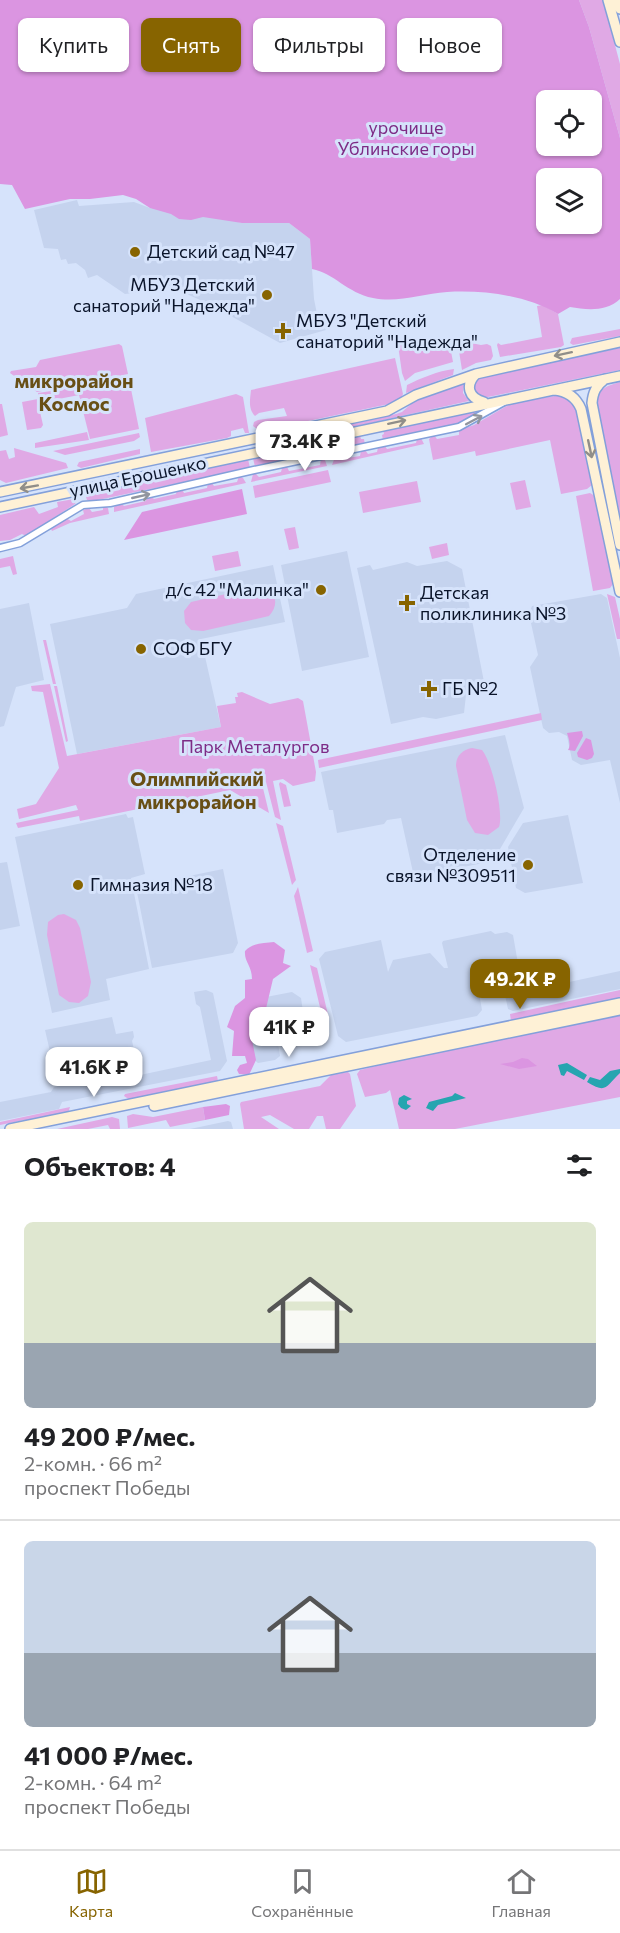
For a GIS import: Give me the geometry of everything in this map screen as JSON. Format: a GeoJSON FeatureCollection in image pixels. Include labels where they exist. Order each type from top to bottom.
{"type":"FeatureCollection","features":[{"type":"Feature","properties":{"kind":"main road"},"geometry":{"type":"LineString","coordinates":[[608,0],[620,42]]}},
{"type":"Feature","properties":{"kind":"main road"},"geometry":{"type":"LineString","coordinates":[[617,0],[620,9]]}},
{"type":"Feature","properties":{"kind":"main road","name":"улица Ерошенко"},"geometry":{"type":"LineString","coordinates":[[3,490],[387,411],[416,395],[476,374],[620,342]]}},
{"type":"Feature","properties":{"kind":"main road"},"geometry":{"type":"LineString","coordinates":[[476,374],[470,382],[469,393],[473,398],[487,403]]}},
{"type":"Feature","properties":{"kind":"main road","name":"улица Ерошенко"},"geometry":{"type":"LineString","coordinates":[[3,507],[620,376]]}},
{"type":"Feature","properties":{"kind":"main road"},"geometry":{"type":"LineString","coordinates":[[604,379],[593,393],[592,403],[620,545]]}},
{"type":"Feature","properties":{"kind":"main road"},"geometry":{"type":"LineString","coordinates":[[552,389],[572,396],[581,409],[620,592]]}},
{"type":"Feature","properties":{"kind":"main road"},"geometry":{"type":"LineString","coordinates":[[3,490],[3,507]]}},
{"type":"Feature","properties":{"kind":"main road"},"geometry":{"type":"LineString","coordinates":[[10,1129],[620,1003]]}},
{"type":"Feature","properties":{"kind":"main road"},"geometry":{"type":"LineString","coordinates":[[40,1129],[620,1010]]}},
{"type":"Feature","properties":{"kind":"street","name":"улица Ерошенко"},"geometry":{"type":"LineString","coordinates":[[0,548],[20,543],[83,505],[110,503],[459,427],[488,413],[513,397]]}},
{"type":"Feature","properties":{"kind":"shaded area"},"geometry":{"type":"Polygon","coordinates":[[[77,200],[79,206],[134,202],[150,208],[169,204],[242,223],[289,223],[310,239],[317,314],[328,312],[330,321],[328,327],[326,330],[280,343],[207,303],[173,288],[125,294],[97,275],[88,278],[85,270],[76,263],[68,264],[66,259],[61,260],[58,249],[44,248],[34,210],[77,200]]]}},
{"type":"Feature","properties":{"kind":"shaded area","name":"д/с 42 \"Малинка\""},"geometry":{"type":"Polygon","coordinates":[[[347,551],[369,657],[302,671],[281,565],[347,551]]]}},
{"type":"Feature","properties":{"kind":"shaded area"},"geometry":{"type":"Polygon","coordinates":[[[447,561],[462,569],[485,687],[473,689],[466,695],[464,713],[436,719],[423,717],[391,724],[357,568],[370,565],[373,570],[407,562],[417,566],[447,561]]]}},
{"type":"Feature","properties":{"kind":"shaded area"},"geometry":{"type":"Polygon","coordinates":[[[273,565],[285,622],[201,639],[221,727],[77,754],[50,624],[127,608],[136,594],[273,565]]]}},
{"type":"Feature","properties":{"kind":"shaded area"},"geometry":{"type":"Polygon","coordinates":[[[601,594],[607,598],[620,658],[620,803],[610,760],[581,765],[572,760],[567,736],[559,732],[549,733],[543,728],[530,667],[538,655],[529,614],[532,606],[601,594]]]}},
{"type":"Feature","properties":{"kind":"shaded area"},"geometry":{"type":"Polygon","coordinates":[[[29,603],[44,680],[16,687],[4,726],[0,727],[0,609],[29,603]]]}},
{"type":"Feature","properties":{"kind":"shaded area"},"geometry":{"type":"Polygon","coordinates":[[[505,735],[524,808],[493,861],[414,877],[401,818],[387,820],[384,824],[337,833],[333,810],[329,810],[321,772],[505,735]]]}},
{"type":"Feature","properties":{"kind":"shaded area"},"geometry":{"type":"Polygon","coordinates":[[[126,814],[128,818],[133,817],[145,874],[131,878],[149,969],[106,979],[110,1000],[52,1013],[15,837],[126,814]]]}},
{"type":"Feature","properties":{"kind":"shaded area"},"geometry":{"type":"Polygon","coordinates":[[[568,815],[583,883],[525,893],[516,888],[508,847],[523,823],[568,815]]]}},
{"type":"Feature","properties":{"kind":"shaded area"},"geometry":{"type":"Polygon","coordinates":[[[7,862],[20,926],[0,930],[0,863],[7,862]]]}},
{"type":"Feature","properties":{"kind":"shaded area"},"geometry":{"type":"Polygon","coordinates":[[[223,869],[238,943],[233,953],[152,968],[136,887],[223,869]]]}},
{"type":"Feature","properties":{"kind":"shaded area"},"geometry":{"type":"Polygon","coordinates":[[[491,931],[495,934],[507,932],[513,935],[523,992],[620,971],[620,989],[513,1011],[508,1009],[498,963],[495,961],[474,964],[482,1010],[477,1016],[346,1042],[338,1036],[319,959],[325,952],[381,940],[388,972],[393,960],[430,953],[444,968],[448,968],[443,941],[491,931]]]}},
{"type":"Feature","properties":{"kind":"shaded area"},"geometry":{"type":"Polygon","coordinates":[[[206,990],[213,993],[227,1061],[220,1071],[62,1102],[59,1109],[0,1121],[0,1102],[51,1092],[54,1087],[58,1086],[45,1030],[112,1017],[116,1034],[133,1031],[132,1041],[140,1075],[211,1060],[200,1007],[196,1004],[194,992],[206,990]]]}},
{"type":"Feature","properties":{"kind":"shaded area"},"geometry":{"type":"Polygon","coordinates":[[[292,992],[301,998],[305,1025],[301,1029],[279,1034],[277,1038],[280,1056],[275,1060],[258,1063],[252,1058],[252,1034],[266,1031],[268,1028],[263,1004],[266,997],[292,992]]]}},
{"type":"Feature","properties":{"kind":"shaded area"},"geometry":{"type":"Polygon","coordinates":[[[567,1063],[587,1075],[584,1080],[567,1071],[564,1076],[561,1075],[558,1065],[567,1063]]]}},
{"type":"Feature","properties":{"kind":"shaded area"},"geometry":{"type":"Polygon","coordinates":[[[620,1069],[620,1073],[605,1087],[598,1088],[587,1082],[590,1077],[600,1080],[610,1071],[620,1069]]]}},
{"type":"Feature","properties":{"kind":"shaded area"},"geometry":{"type":"Polygon","coordinates":[[[455,1093],[466,1098],[438,1105],[433,1111],[426,1108],[429,1102],[452,1096],[455,1093]]]}},
{"type":"Feature","properties":{"kind":"shaded area"},"geometry":{"type":"Polygon","coordinates":[[[404,1095],[412,1099],[407,1101],[407,1104],[411,1106],[406,1110],[398,1104],[399,1098],[404,1095]]]}},
{"type":"Feature","properties":{"kind":"shaded area"},"geometry":{"type":"Polygon","coordinates":[[[231,1122],[233,1129],[190,1129],[231,1122]]]}},
{"type":"Feature","properties":{"kind":"green space","name":"урочище Ублинские горы"},"geometry":{"type":"Polygon","coordinates":[[[0,0],[579,0],[589,27],[620,138],[620,299],[603,308],[570,307],[558,314],[532,302],[490,293],[447,292],[401,299],[373,298],[356,292],[320,271],[312,269],[310,239],[289,223],[242,223],[203,217],[191,220],[179,219],[123,195],[70,199],[25,209],[12,185],[0,184],[0,0]]]}},
{"type":"Feature","properties":{"kind":"green space"},"geometry":{"type":"Polygon","coordinates":[[[579,0],[603,0],[620,64],[620,138],[589,27],[579,0]]]}},
{"type":"Feature","properties":{"kind":"green space"},"geometry":{"type":"Polygon","coordinates":[[[543,305],[558,314],[564,345],[500,357],[498,343],[501,345],[542,337],[537,306],[543,305]]]}},
{"type":"Feature","properties":{"kind":"green space"},"geometry":{"type":"Polygon","coordinates":[[[620,329],[620,336],[573,345],[570,343],[572,338],[620,329]]]}},
{"type":"Feature","properties":{"kind":"green space"},"geometry":{"type":"Polygon","coordinates":[[[424,341],[427,350],[450,346],[453,362],[415,373],[405,381],[398,345],[424,341]]]}},
{"type":"Feature","properties":{"kind":"green space"},"geometry":{"type":"Polygon","coordinates":[[[466,342],[491,346],[493,356],[491,360],[476,363],[462,370],[458,345],[466,342]]]}},
{"type":"Feature","properties":{"kind":"green space"},"geometry":{"type":"Polygon","coordinates":[[[119,344],[122,346],[128,374],[37,392],[10,373],[36,367],[40,360],[119,344]]]}},
{"type":"Feature","properties":{"kind":"green space"},"geometry":{"type":"Polygon","coordinates":[[[620,348],[620,370],[488,397],[479,395],[474,388],[481,377],[620,348]]]}},
{"type":"Feature","properties":{"kind":"green space"},"geometry":{"type":"Polygon","coordinates":[[[395,358],[403,394],[399,402],[260,431],[253,426],[258,420],[287,416],[284,408],[259,413],[255,416],[250,407],[251,390],[395,358]]]}},
{"type":"Feature","properties":{"kind":"green space"},"geometry":{"type":"Polygon","coordinates":[[[454,369],[453,375],[406,393],[407,385],[430,375],[454,369]]]}},
{"type":"Feature","properties":{"kind":"green space"},"geometry":{"type":"Polygon","coordinates":[[[129,379],[139,429],[90,439],[79,395],[38,403],[43,425],[41,428],[27,430],[22,402],[38,399],[38,393],[129,379]]]}},
{"type":"Feature","properties":{"kind":"green space"},"geometry":{"type":"Polygon","coordinates":[[[620,382],[620,519],[595,404],[604,388],[620,382]]]}},
{"type":"Feature","properties":{"kind":"green space"},"geometry":{"type":"Polygon","coordinates":[[[464,383],[463,393],[469,401],[334,431],[334,428],[402,412],[418,398],[464,383]]]}},
{"type":"Feature","properties":{"kind":"green space"},"geometry":{"type":"Polygon","coordinates":[[[236,394],[243,397],[249,433],[245,433],[243,428],[231,431],[231,436],[227,438],[151,452],[145,418],[236,394]]]}},
{"type":"Feature","properties":{"kind":"green space"},"geometry":{"type":"Polygon","coordinates":[[[560,395],[570,399],[576,408],[592,482],[587,489],[561,494],[550,440],[476,456],[475,451],[433,460],[429,439],[434,435],[437,439],[459,435],[459,430],[474,425],[510,404],[560,395]]]}},
{"type":"Feature","properties":{"kind":"green space"},"geometry":{"type":"Polygon","coordinates":[[[0,404],[2,404],[8,435],[0,437],[0,404]]]}},
{"type":"Feature","properties":{"kind":"green space"},"geometry":{"type":"Polygon","coordinates":[[[491,408],[462,424],[383,440],[383,430],[491,408]]]}},
{"type":"Feature","properties":{"kind":"green space"},"geometry":{"type":"Polygon","coordinates":[[[87,432],[89,440],[35,448],[35,443],[87,432]]]}},
{"type":"Feature","properties":{"kind":"green space"},"geometry":{"type":"Polygon","coordinates":[[[139,433],[140,437],[134,441],[65,455],[53,451],[139,433]]]}},
{"type":"Feature","properties":{"kind":"green space"},"geometry":{"type":"Polygon","coordinates":[[[360,435],[365,445],[339,450],[337,441],[360,435]]]}},
{"type":"Feature","properties":{"kind":"green space"},"geometry":{"type":"Polygon","coordinates":[[[421,438],[424,444],[332,465],[335,457],[339,456],[342,459],[360,456],[361,451],[365,450],[368,454],[377,452],[378,447],[385,446],[387,449],[416,443],[417,439],[421,438]]]}},
{"type":"Feature","properties":{"kind":"green space"},"geometry":{"type":"Polygon","coordinates":[[[332,442],[334,450],[255,467],[253,458],[332,442]]]}},
{"type":"Feature","properties":{"kind":"green space"},"geometry":{"type":"Polygon","coordinates":[[[14,448],[66,463],[68,468],[6,483],[0,480],[0,451],[6,450],[9,459],[15,457],[14,448]]]}},
{"type":"Feature","properties":{"kind":"green space"},"geometry":{"type":"Polygon","coordinates":[[[140,449],[140,454],[81,468],[77,466],[79,462],[140,449]]]}},
{"type":"Feature","properties":{"kind":"green space"},"geometry":{"type":"Polygon","coordinates":[[[248,459],[250,468],[93,501],[87,500],[86,497],[93,492],[248,459]]]}},
{"type":"Feature","properties":{"kind":"green space"},"geometry":{"type":"Polygon","coordinates":[[[321,459],[325,460],[327,466],[251,482],[253,474],[259,477],[281,472],[282,468],[287,467],[289,471],[320,465],[321,459]]]}},
{"type":"Feature","properties":{"kind":"green space"},"geometry":{"type":"Polygon","coordinates":[[[328,470],[331,482],[255,498],[253,486],[328,470]]]}},
{"type":"Feature","properties":{"kind":"green space"},"geometry":{"type":"Polygon","coordinates":[[[239,476],[246,483],[114,512],[114,507],[121,503],[124,506],[146,501],[147,496],[154,499],[176,494],[177,490],[182,489],[184,493],[207,488],[208,483],[214,486],[237,482],[239,476]]]}},
{"type":"Feature","properties":{"kind":"green space"},"geometry":{"type":"Polygon","coordinates":[[[525,480],[531,507],[516,510],[510,483],[525,480]]]}},
{"type":"Feature","properties":{"kind":"green space"},"geometry":{"type":"Polygon","coordinates":[[[417,481],[421,502],[363,513],[359,492],[417,481]]]}},
{"type":"Feature","properties":{"kind":"green space"},"geometry":{"type":"Polygon","coordinates":[[[242,489],[247,514],[124,540],[142,512],[242,489]]]}},
{"type":"Feature","properties":{"kind":"green space"},"geometry":{"type":"Polygon","coordinates":[[[590,493],[595,496],[613,584],[610,588],[593,591],[576,496],[590,493]]]}},
{"type":"Feature","properties":{"kind":"green space"},"geometry":{"type":"Polygon","coordinates":[[[77,500],[75,504],[26,536],[22,534],[10,540],[0,541],[0,515],[34,507],[39,514],[58,507],[57,502],[77,500]]]}},
{"type":"Feature","properties":{"kind":"green space"},"geometry":{"type":"Polygon","coordinates":[[[103,505],[108,508],[109,514],[70,523],[52,531],[51,529],[66,518],[71,521],[84,514],[83,510],[89,508],[92,512],[103,510],[103,505]]]}},
{"type":"Feature","properties":{"kind":"green space"},"geometry":{"type":"Polygon","coordinates":[[[295,527],[299,548],[289,550],[284,529],[295,527]]]}},
{"type":"Feature","properties":{"kind":"green space"},"geometry":{"type":"Polygon","coordinates":[[[447,543],[449,555],[432,559],[429,547],[447,543]]]}},
{"type":"Feature","properties":{"kind":"green space"},"geometry":{"type":"Polygon","coordinates":[[[238,551],[241,566],[215,571],[212,556],[238,551]]]}},
{"type":"Feature","properties":{"kind":"green space"},"geometry":{"type":"Polygon","coordinates":[[[13,556],[17,574],[13,575],[10,566],[0,568],[0,559],[13,556]]]}},
{"type":"Feature","properties":{"kind":"green space"},"geometry":{"type":"Polygon","coordinates":[[[257,587],[268,590],[274,597],[275,606],[269,616],[203,631],[191,630],[185,623],[184,611],[191,602],[257,587]]]}},
{"type":"Feature","properties":{"kind":"green space"},"geometry":{"type":"Polygon","coordinates":[[[607,594],[615,597],[620,619],[620,639],[617,639],[607,594]]]}},
{"type":"Feature","properties":{"kind":"green space"},"geometry":{"type":"Polygon","coordinates":[[[43,640],[46,640],[56,684],[53,684],[43,640]]]}},
{"type":"Feature","properties":{"kind":"green space","name":"Парк Металургов"},"geometry":{"type":"Polygon","coordinates":[[[50,684],[67,756],[221,727],[217,706],[236,703],[237,693],[242,692],[270,704],[298,698],[303,701],[316,772],[315,781],[293,786],[283,779],[273,781],[281,820],[275,817],[266,782],[259,784],[262,784],[269,813],[230,790],[80,821],[79,816],[18,828],[16,823],[78,810],[76,805],[19,819],[17,809],[36,804],[59,768],[43,692],[32,691],[31,686],[50,684]]]}},
{"type":"Feature","properties":{"kind":"green space"},"geometry":{"type":"Polygon","coordinates":[[[54,686],[57,686],[68,741],[66,742],[54,686]]]}},
{"type":"Feature","properties":{"kind":"green space"},"geometry":{"type":"Polygon","coordinates":[[[541,713],[542,720],[319,768],[318,760],[541,713]]]}},
{"type":"Feature","properties":{"kind":"green space"},"geometry":{"type":"Polygon","coordinates":[[[582,731],[583,736],[575,751],[568,750],[570,744],[567,733],[582,731]]]}},
{"type":"Feature","properties":{"kind":"green space"},"geometry":{"type":"Polygon","coordinates":[[[586,738],[591,740],[594,754],[587,760],[578,757],[577,753],[586,738]]]}},
{"type":"Feature","properties":{"kind":"green space"},"geometry":{"type":"Polygon","coordinates":[[[472,748],[482,750],[486,756],[498,800],[499,827],[488,835],[475,833],[467,820],[456,766],[460,754],[472,748]]]}},
{"type":"Feature","properties":{"kind":"green space"},"geometry":{"type":"Polygon","coordinates":[[[280,782],[286,785],[291,806],[284,807],[280,782]]]}},
{"type":"Feature","properties":{"kind":"green space"},"geometry":{"type":"Polygon","coordinates":[[[276,823],[283,826],[296,880],[292,885],[276,823]]]}},
{"type":"Feature","properties":{"kind":"green space"},"geometry":{"type":"Polygon","coordinates":[[[298,887],[313,951],[307,953],[294,896],[298,887]]]}},
{"type":"Feature","properties":{"kind":"green space"},"geometry":{"type":"Polygon","coordinates":[[[64,914],[76,920],[80,928],[91,982],[88,996],[79,1003],[69,1002],[59,995],[47,935],[48,922],[64,914]]]}},
{"type":"Feature","properties":{"kind":"green space"},"geometry":{"type":"Polygon","coordinates":[[[274,942],[285,950],[283,963],[291,966],[273,979],[261,1037],[252,1040],[256,1060],[249,1075],[239,1074],[237,1070],[240,1065],[247,1063],[245,1056],[232,1056],[234,1031],[227,1027],[235,1006],[245,998],[245,980],[252,979],[245,951],[255,945],[274,942]]]}},
{"type":"Feature","properties":{"kind":"green space"},"geometry":{"type":"Polygon","coordinates":[[[310,965],[317,968],[329,1019],[323,1020],[310,965]]]}},
{"type":"Feature","properties":{"kind":"green space"},"geometry":{"type":"Polygon","coordinates":[[[620,990],[620,999],[511,1021],[510,1014],[620,990]]]}},
{"type":"Feature","properties":{"kind":"green space"},"geometry":{"type":"Polygon","coordinates":[[[620,1015],[620,1097],[455,1129],[399,1129],[390,1090],[386,1093],[365,1097],[357,1074],[360,1070],[384,1064],[620,1015]]]}},
{"type":"Feature","properties":{"kind":"green space"},"geometry":{"type":"Polygon","coordinates":[[[522,1058],[528,1059],[537,1066],[519,1069],[500,1064],[513,1062],[522,1058]]]}},
{"type":"Feature","properties":{"kind":"green space"},"geometry":{"type":"Polygon","coordinates":[[[114,1059],[116,1075],[113,1073],[114,1077],[110,1077],[103,1074],[99,1077],[94,1070],[106,1069],[95,1062],[114,1059]]]}},
{"type":"Feature","properties":{"kind":"green space"},"geometry":{"type":"Polygon","coordinates":[[[348,1072],[356,1106],[340,1129],[326,1129],[323,1116],[317,1116],[309,1129],[294,1129],[270,1115],[261,1117],[279,1129],[244,1129],[241,1102],[320,1086],[331,1075],[348,1072]]]}},
{"type":"Feature","properties":{"kind":"green space"},"geometry":{"type":"Polygon","coordinates":[[[217,1076],[218,1081],[130,1100],[124,1096],[125,1094],[217,1076]]]}},
{"type":"Feature","properties":{"kind":"green space"},"geometry":{"type":"Polygon","coordinates":[[[226,1104],[230,1106],[229,1115],[205,1120],[203,1107],[226,1104]]]}},
{"type":"Feature","properties":{"kind":"green space"},"geometry":{"type":"Polygon","coordinates":[[[70,1107],[68,1113],[0,1125],[0,1122],[70,1107]]]}},
{"type":"Feature","properties":{"kind":"green space"},"geometry":{"type":"Polygon","coordinates":[[[203,1107],[205,1120],[170,1127],[166,1120],[128,1128],[127,1116],[133,1114],[153,1117],[203,1107]]]}},
{"type":"Feature","properties":{"kind":"green space"},"geometry":{"type":"Polygon","coordinates":[[[112,1117],[119,1119],[120,1129],[110,1129],[108,1125],[88,1129],[57,1129],[112,1117]]]}},
{"type":"Feature","properties":{"kind":"place","name":"Детский сад №47"},"geometry":{"type":"Point","coordinates":[135,252]}},
{"type":"Feature","properties":{"kind":"place","name":"МБУЗ Детский санаторий \"Надежда\""},"geometry":{"type":"Point","coordinates":[267,295]}},
{"type":"Feature","properties":{"kind":"place","name":"МБУЗ \"Детский санаторий \"Надежда\""},"geometry":{"type":"Point","coordinates":[283,331]}},
{"type":"Feature","properties":{"kind":"place","name":"д/с 42 \"Малинка\""},"geometry":{"type":"Point","coordinates":[321,590]}},
{"type":"Feature","properties":{"kind":"place","name":"Детская поликлиника №3"},"geometry":{"type":"Point","coordinates":[407,603]}},
{"type":"Feature","properties":{"kind":"place","name":"СОФ БГУ"},"geometry":{"type":"Point","coordinates":[141,649]}},
{"type":"Feature","properties":{"kind":"place","name":"ГБ №2"},"geometry":{"type":"Point","coordinates":[429,689]}},
{"type":"Feature","properties":{"kind":"place","name":"Отделение связи №309511"},"geometry":{"type":"Point","coordinates":[528,865]}},
{"type":"Feature","properties":{"kind":"place","name":"Гимназия №18"},"geometry":{"type":"Point","coordinates":[78,885]}},
{"type":"Feature","properties":{"kind":"district","name":"микрорайон Космос"},"geometry":{"type":"Point","coordinates":[74,392]}},
{"type":"Feature","properties":{"kind":"district","name":"Олимпийский микрорайон"},"geometry":{"type":"Point","coordinates":[197,790]}}]}
